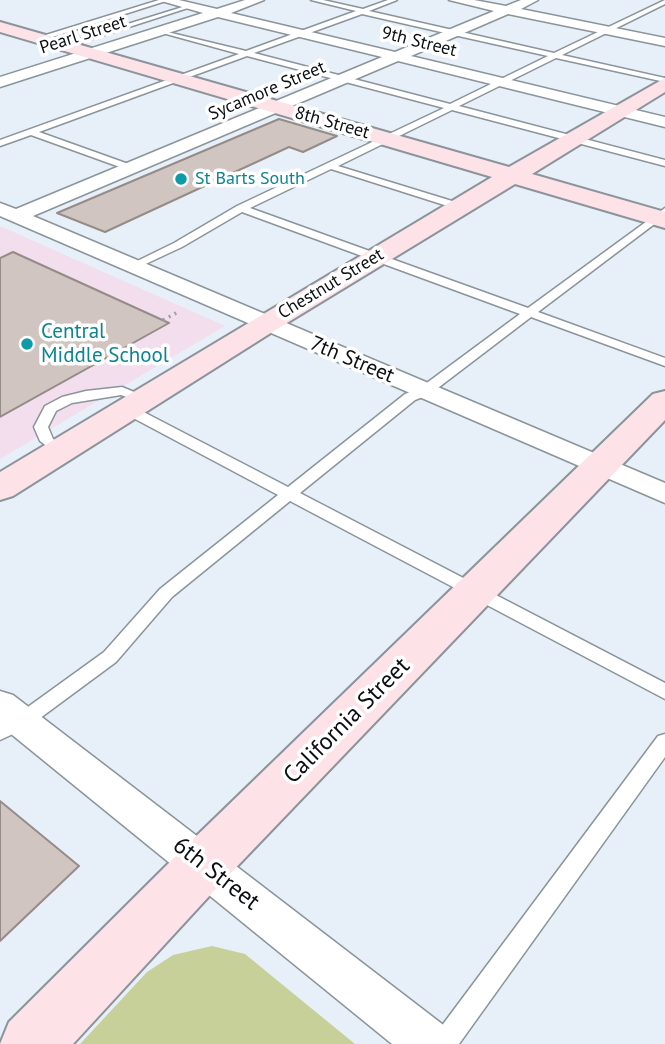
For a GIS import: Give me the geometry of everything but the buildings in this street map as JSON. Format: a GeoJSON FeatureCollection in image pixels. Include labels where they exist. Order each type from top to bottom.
{"type":"FeatureCollection","features":[{"type":"Feature","properties":{"kind":"street","name":"9th Street"},"geometry":{"type":"LineString","coordinates":[[165,0],[665,122]]}},
{"type":"Feature","properties":{"kind":"street","name":"Pearl Street"},"geometry":{"type":"LineString","coordinates":[[3,79],[258,0]]}},
{"type":"Feature","properties":{"kind":"street"},"geometry":{"type":"LineString","coordinates":[[455,0],[665,42]]}},
{"type":"Feature","properties":{"kind":"street","name":"Sycamore Street"},"geometry":{"type":"LineString","coordinates":[[8,213],[131,168],[533,0]]}},
{"type":"Feature","properties":{"kind":"street","name":"8th Street"},"geometry":{"type":"LineString","coordinates":[[4,30],[662,216]]}},
{"type":"Feature","properties":{"kind":"street","name":"Chestnut Street"},"geometry":{"type":"LineString","coordinates":[[0,488],[665,82]]}},
{"type":"Feature","properties":{"kind":"street","name":"7th Street"},"geometry":{"type":"LineString","coordinates":[[8,213],[665,494]]}},
{"type":"Feature","properties":{"kind":"street","name":"California Street"},"geometry":{"type":"LineString","coordinates":[[32,1044],[204,864],[665,401]]}},
{"type":"Feature","properties":{"kind":"street","name":"6th Street"},"geometry":{"type":"LineString","coordinates":[[7,720],[204,864],[429,1044]]}},
{"type":"Feature","properties":{"kind":"lane"},"geometry":{"type":"LineString","coordinates":[[40,38],[165,0]]}},
{"type":"Feature","properties":{"kind":"lane"},"geometry":{"type":"LineString","coordinates":[[314,0],[665,82]]}},
{"type":"Feature","properties":{"kind":"lane"},"geometry":{"type":"LineString","coordinates":[[0,143],[394,0]]}},
{"type":"Feature","properties":{"kind":"lane"},"geometry":{"type":"LineString","coordinates":[[651,0],[664,2]]}},
{"type":"Feature","properties":{"kind":"lane"},"geometry":{"type":"LineString","coordinates":[[133,266],[178,245],[241,208],[664,2]]}},
{"type":"Feature","properties":{"kind":"lane"},"geometry":{"type":"LineString","coordinates":[[64,45],[191,6]]}},
{"type":"Feature","properties":{"kind":"lane"},"geometry":{"type":"LineString","coordinates":[[161,31],[665,163]]}},
{"type":"Feature","properties":{"kind":"lane"},"geometry":{"type":"LineString","coordinates":[[32,132],[131,168]]}},
{"type":"Feature","properties":{"kind":"lane"},"geometry":{"type":"LineString","coordinates":[[330,166],[461,207]]}},
{"type":"Feature","properties":{"kind":"lane"},"geometry":{"type":"LineString","coordinates":[[241,208],[665,362]]}},
{"type":"Feature","properties":{"kind":"lane"},"geometry":{"type":"LineString","coordinates":[[7,720],[110,657],[166,593],[289,493],[410,397],[425,391],[662,216]]}},
{"type":"Feature","properties":{"kind":"lane"},"geometry":{"type":"LineString","coordinates":[[61,450],[47,441],[41,427],[50,409],[67,400],[122,391],[135,404],[289,493],[665,692]]}},
{"type":"Feature","properties":{"kind":"lane"},"geometry":{"type":"LineString","coordinates":[[444,1044],[665,742]]}},
{"type":"Feature","properties":{"kind":"path"},"geometry":{"type":"LineString","coordinates":[[163,320],[190,306]]}},
{"type":"Feature","properties":{"kind":"shaded area"},"geometry":{"type":"Polygon","coordinates":[[[0,226],[225,326],[0,459],[0,226]]]}},
{"type":"Feature","properties":{"kind":"green space"},"geometry":{"type":"Polygon","coordinates":[[[212,946],[245,954],[355,1044],[80,1044],[147,972],[173,955],[212,946]]]}},
{"type":"Feature","properties":{"kind":"place","name":"St Barts South"},"geometry":{"type":"Point","coordinates":[181,179]}},
{"type":"Feature","properties":{"kind":"place","name":"Central Middle School"},"geometry":{"type":"Point","coordinates":[27,344]}}]}
